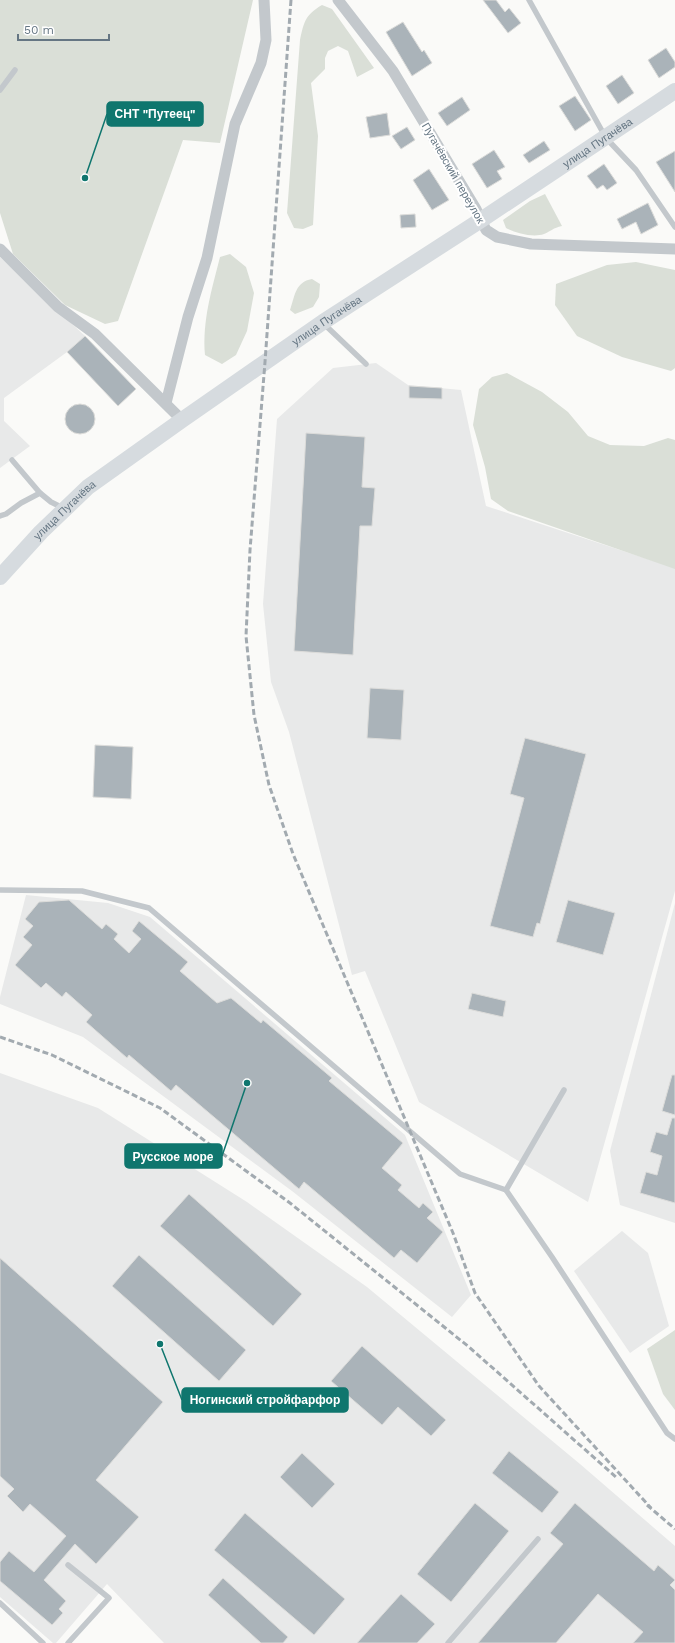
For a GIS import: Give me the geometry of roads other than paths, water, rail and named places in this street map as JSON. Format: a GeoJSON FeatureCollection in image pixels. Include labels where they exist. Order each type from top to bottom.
{"type":"FeatureCollection","features":[{"type":"Feature","properties":{"kind":"street"},"geometry":{"type":"LineString","coordinates":[[166,403],[188,317],[207,258],[235,124],[261,63],[266,40],[264,0]]}},
{"type":"Feature","properties":{"kind":"street","name":"Пугачёвский переулок"},"geometry":{"type":"LineString","coordinates":[[338,0],[393,71],[476,209],[486,230],[497,237],[531,244],[675,249]]}},
{"type":"Feature","properties":{"kind":"street","name":"улица Пугачёва"},"geometry":{"type":"LineString","coordinates":[[0,577],[41,532],[88,487],[323,322],[606,138],[675,91]]}},
{"type":"Feature","properties":{"kind":"street"},"geometry":{"type":"LineString","coordinates":[[0,249],[58,307],[95,334],[182,420]]}},
{"type":"Feature","properties":{"kind":"lane"},"geometry":{"type":"LineString","coordinates":[[529,0],[606,138],[636,170],[675,227]]}},
{"type":"Feature","properties":{"kind":"lane"},"geometry":{"type":"LineString","coordinates":[[0,90],[15,70]]}},
{"type":"Feature","properties":{"kind":"lane"},"geometry":{"type":"LineString","coordinates":[[323,322],[366,364]]}},
{"type":"Feature","properties":{"kind":"lane"},"geometry":{"type":"LineString","coordinates":[[12,460],[40,493],[51,502],[65,509]]}},
{"type":"Feature","properties":{"kind":"lane"},"geometry":{"type":"LineString","coordinates":[[0,516],[6,514],[21,503],[40,493]]}},
{"type":"Feature","properties":{"kind":"lane"},"geometry":{"type":"LineString","coordinates":[[0,890],[82,891],[149,908],[460,1174],[506,1190],[552,1257],[667,1433],[675,1438]]}},
{"type":"Feature","properties":{"kind":"lane"},"geometry":{"type":"LineString","coordinates":[[506,1190],[564,1090]]}},
{"type":"Feature","properties":{"kind":"lane"},"geometry":{"type":"LineString","coordinates":[[448,1643],[538,1538]]}},
{"type":"Feature","properties":{"kind":"lane"},"geometry":{"type":"LineString","coordinates":[[68,1565],[109,1598],[68,1643]]}},
{"type":"Feature","properties":{"kind":"lane"},"geometry":{"type":"LineString","coordinates":[[0,1603],[43,1643]]}},
{"type":"Feature","properties":{"kind":"railway"},"geometry":{"type":"LineString","coordinates":[[291,0],[250,550],[246,636],[254,715],[269,785],[293,854],[453,1233],[475,1293],[539,1386],[651,1508]]}},
{"type":"Feature","properties":{"kind":"railway"},"geometry":{"type":"LineString","coordinates":[[0,1037],[52,1055],[160,1108],[290,1203],[469,1347],[616,1477]]}},
{"type":"Feature","properties":{"kind":"railway"},"geometry":{"type":"LineString","coordinates":[[647,1505],[675,1529]]}},
{"type":"Feature","properties":{"kind":"place","name":"СНТ \"Путеец\""},"geometry":{"type":"Point","coordinates":[85,178]}},
{"type":"Feature","properties":{"kind":"place","name":"Русское море"},"geometry":{"type":"Point","coordinates":[247,1083]}},
{"type":"Feature","properties":{"kind":"place","name":"Ногинский стройфарфор"},"geometry":{"type":"Point","coordinates":[160,1344]}}]}
